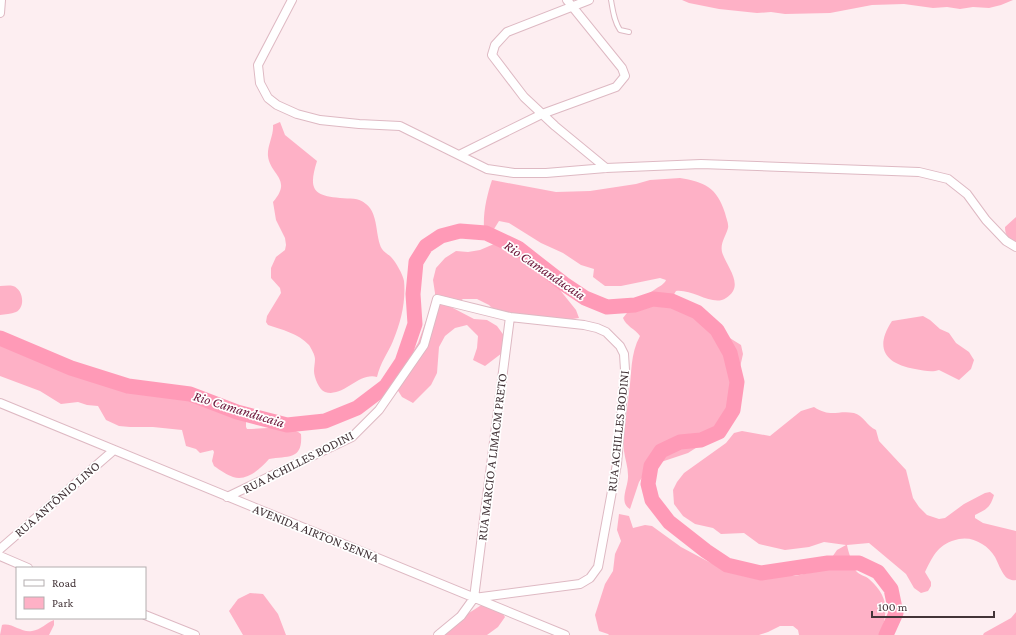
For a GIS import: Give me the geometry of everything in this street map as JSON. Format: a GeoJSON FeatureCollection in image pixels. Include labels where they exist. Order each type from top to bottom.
{"type":"FeatureCollection","features":[{"type":"Feature","properties":{"kind":"street"},"geometry":{"type":"LineString","coordinates":[[0,12],[1,0]]}},
{"type":"Feature","properties":{"kind":"street"},"geometry":{"type":"LineString","coordinates":[[292,0],[258,65],[260,83],[268,98],[277,105],[297,114],[320,120],[400,126],[487,169],[514,173],[546,173],[606,168],[701,164],[919,172],[948,179],[968,194],[986,220],[1006,241],[1016,247]]}},
{"type":"Feature","properties":{"kind":"street"},"geometry":{"type":"LineString","coordinates":[[589,0],[570,3],[507,32],[495,45],[492,55],[524,97],[606,168]]}},
{"type":"Feature","properties":{"kind":"street"},"geometry":{"type":"LineString","coordinates":[[459,155],[542,114],[616,87],[625,76],[622,68],[570,3]]}},
{"type":"Feature","properties":{"kind":"street","name":"RUA ACHILLES BODINI"},"geometry":{"type":"LineString","coordinates":[[227,497],[352,438],[379,410],[424,345],[437,299],[510,317],[584,325],[606,332],[620,346],[624,354],[625,370],[617,464],[598,567],[590,578],[580,584],[474,598]]}},
{"type":"Feature","properties":{"kind":"street","name":"RUA MARCIO A LIMACM PRETO"},"geometry":{"type":"LineString","coordinates":[[474,598],[510,317]]}},
{"type":"Feature","properties":{"kind":"street","name":"AVENIDA AIRTON SENNA"},"geometry":{"type":"LineString","coordinates":[[0,404],[564,635]]}},
{"type":"Feature","properties":{"kind":"street","name":"RUA ANTÔNIO LINO"},"geometry":{"type":"LineString","coordinates":[[0,549],[114,450]]}},
{"type":"Feature","properties":{"kind":"street"},"geometry":{"type":"LineString","coordinates":[[0,556],[26,567]]}},
{"type":"Feature","properties":{"kind":"street"},"geometry":{"type":"LineString","coordinates":[[438,635],[461,616],[474,598]]}},
{"type":"Feature","properties":{"kind":"street"},"geometry":{"type":"LineString","coordinates":[[146,615],[195,635]]}},
{"type":"Feature","properties":{"kind":"lane"},"geometry":{"type":"LineString","coordinates":[[611,0],[617,25],[620,30],[629,32]]}},
{"type":"Feature","properties":{"kind":"green space"},"geometry":{"type":"Polygon","coordinates":[[[682,0],[1013,0],[989,8],[933,8],[904,4],[872,5],[830,13],[785,14],[719,9],[689,3],[682,0]]]}},
{"type":"Feature","properties":{"kind":"green space"},"geometry":{"type":"Polygon","coordinates":[[[280,122],[285,135],[317,161],[313,184],[318,192],[330,197],[357,199],[370,208],[375,219],[378,238],[382,249],[395,262],[404,281],[404,304],[401,319],[377,377],[370,376],[364,378],[345,389],[332,393],[323,391],[317,383],[314,374],[315,357],[309,345],[295,335],[268,325],[266,322],[267,316],[281,293],[280,288],[271,278],[271,268],[276,257],[285,250],[286,245],[285,238],[276,220],[273,202],[279,194],[281,182],[272,168],[268,156],[268,148],[273,125],[280,122]]]}},
{"type":"Feature","properties":{"kind":"green space"},"geometry":{"type":"Polygon","coordinates":[[[680,178],[703,184],[708,187],[714,192],[722,204],[728,226],[722,243],[722,252],[735,282],[732,293],[721,300],[709,299],[682,291],[676,291],[673,296],[680,307],[741,345],[743,354],[734,394],[717,424],[702,444],[688,453],[658,463],[647,470],[639,482],[630,509],[624,498],[628,479],[628,469],[624,451],[624,436],[634,350],[640,336],[626,323],[623,318],[637,302],[663,284],[666,280],[660,278],[621,286],[605,286],[593,277],[594,269],[581,265],[563,253],[541,243],[509,223],[499,221],[494,229],[486,231],[484,228],[485,210],[492,180],[556,192],[590,191],[636,184],[650,180],[680,178]]]}},
{"type":"Feature","properties":{"kind":"green space"},"geometry":{"type":"Polygon","coordinates":[[[1016,217],[1016,242],[1011,240],[1008,236],[1005,227],[1016,217]]]}},
{"type":"Feature","properties":{"kind":"green space"},"geometry":{"type":"Polygon","coordinates":[[[494,244],[508,247],[560,290],[576,310],[579,318],[560,321],[498,314],[489,305],[477,299],[463,299],[451,307],[474,319],[487,320],[497,326],[505,337],[506,350],[485,366],[473,360],[477,348],[478,336],[467,325],[455,328],[445,336],[439,347],[437,373],[431,385],[413,403],[402,397],[395,386],[396,374],[405,364],[418,343],[427,318],[435,306],[433,280],[436,268],[445,258],[456,251],[468,252],[480,250],[494,244]]]}},
{"type":"Feature","properties":{"kind":"green space"},"geometry":{"type":"Polygon","coordinates":[[[0,286],[13,286],[19,291],[22,302],[19,310],[10,314],[0,315],[0,286]]]}},
{"type":"Feature","properties":{"kind":"green space"},"geometry":{"type":"Polygon","coordinates":[[[923,316],[940,329],[949,333],[956,343],[969,352],[974,360],[971,369],[959,380],[939,370],[927,371],[905,367],[890,359],[886,353],[883,347],[884,339],[892,321],[923,316]]]}},
{"type":"Feature","properties":{"kind":"green space"},"geometry":{"type":"Polygon","coordinates":[[[0,340],[18,344],[39,353],[57,357],[96,376],[126,384],[162,384],[176,388],[228,408],[246,421],[247,429],[283,428],[296,431],[301,434],[300,448],[297,453],[288,457],[269,459],[258,470],[248,476],[243,478],[233,477],[214,466],[212,461],[213,450],[200,453],[196,449],[186,446],[182,430],[119,426],[106,420],[98,406],[78,402],[61,404],[40,391],[0,376],[0,340]]]}},
{"type":"Feature","properties":{"kind":"green space"},"geometry":{"type":"Polygon","coordinates":[[[814,407],[830,413],[848,412],[857,414],[876,430],[879,441],[906,470],[913,498],[927,515],[939,519],[945,518],[964,504],[985,493],[990,492],[994,495],[991,503],[975,515],[975,518],[983,523],[1016,531],[1016,580],[1010,580],[1006,577],[995,557],[984,545],[975,540],[964,538],[946,544],[934,555],[925,572],[931,582],[931,586],[928,591],[921,593],[914,588],[906,574],[869,543],[847,545],[856,571],[869,579],[881,592],[884,598],[885,618],[881,635],[799,635],[798,630],[793,626],[780,626],[759,635],[609,635],[599,631],[595,615],[605,584],[613,571],[615,554],[621,541],[617,530],[619,514],[629,516],[633,528],[645,525],[652,526],[681,547],[709,562],[726,569],[751,575],[795,576],[817,571],[828,563],[837,550],[846,545],[824,542],[809,547],[785,550],[759,544],[744,533],[721,534],[713,528],[695,524],[683,516],[674,504],[673,490],[684,473],[726,443],[734,433],[742,431],[770,436],[801,411],[814,407]]]}},
{"type":"Feature","properties":{"kind":"green space"},"geometry":{"type":"Polygon","coordinates":[[[250,593],[263,594],[278,614],[286,635],[243,635],[229,611],[238,599],[250,593]]]}},
{"type":"Feature","properties":{"kind":"green space"},"geometry":{"type":"Polygon","coordinates":[[[483,604],[497,605],[505,617],[498,627],[487,635],[441,635],[461,618],[483,604]]]}},
{"type":"Feature","properties":{"kind":"green space"},"geometry":{"type":"Polygon","coordinates":[[[1016,612],[1016,635],[983,635],[1011,618],[1016,612]]]}},
{"type":"Feature","properties":{"kind":"green space"},"geometry":{"type":"Polygon","coordinates":[[[54,620],[54,625],[49,635],[0,635],[2,625],[6,624],[32,631],[54,620]]]}},
{"type":"Feature","properties":{"kind":"waterway","name":"Rio Camanducaia"},"geometry":{"type":"LineString","coordinates":[[0,338],[71,368],[128,386],[190,394],[237,412],[287,425],[325,421],[357,408],[386,386],[402,362],[415,324],[413,294],[416,262],[426,246],[441,236],[460,231],[486,233],[518,248],[564,284],[585,298],[607,307],[635,305],[653,299],[672,301],[697,312],[717,330],[730,353],[737,382],[733,410],[719,432],[701,440],[680,442],[661,451],[651,466],[648,484],[652,500],[669,522],[706,551],[727,565],[761,573],[828,563],[859,563],[878,572],[891,589],[896,613],[886,635]]}}]}
